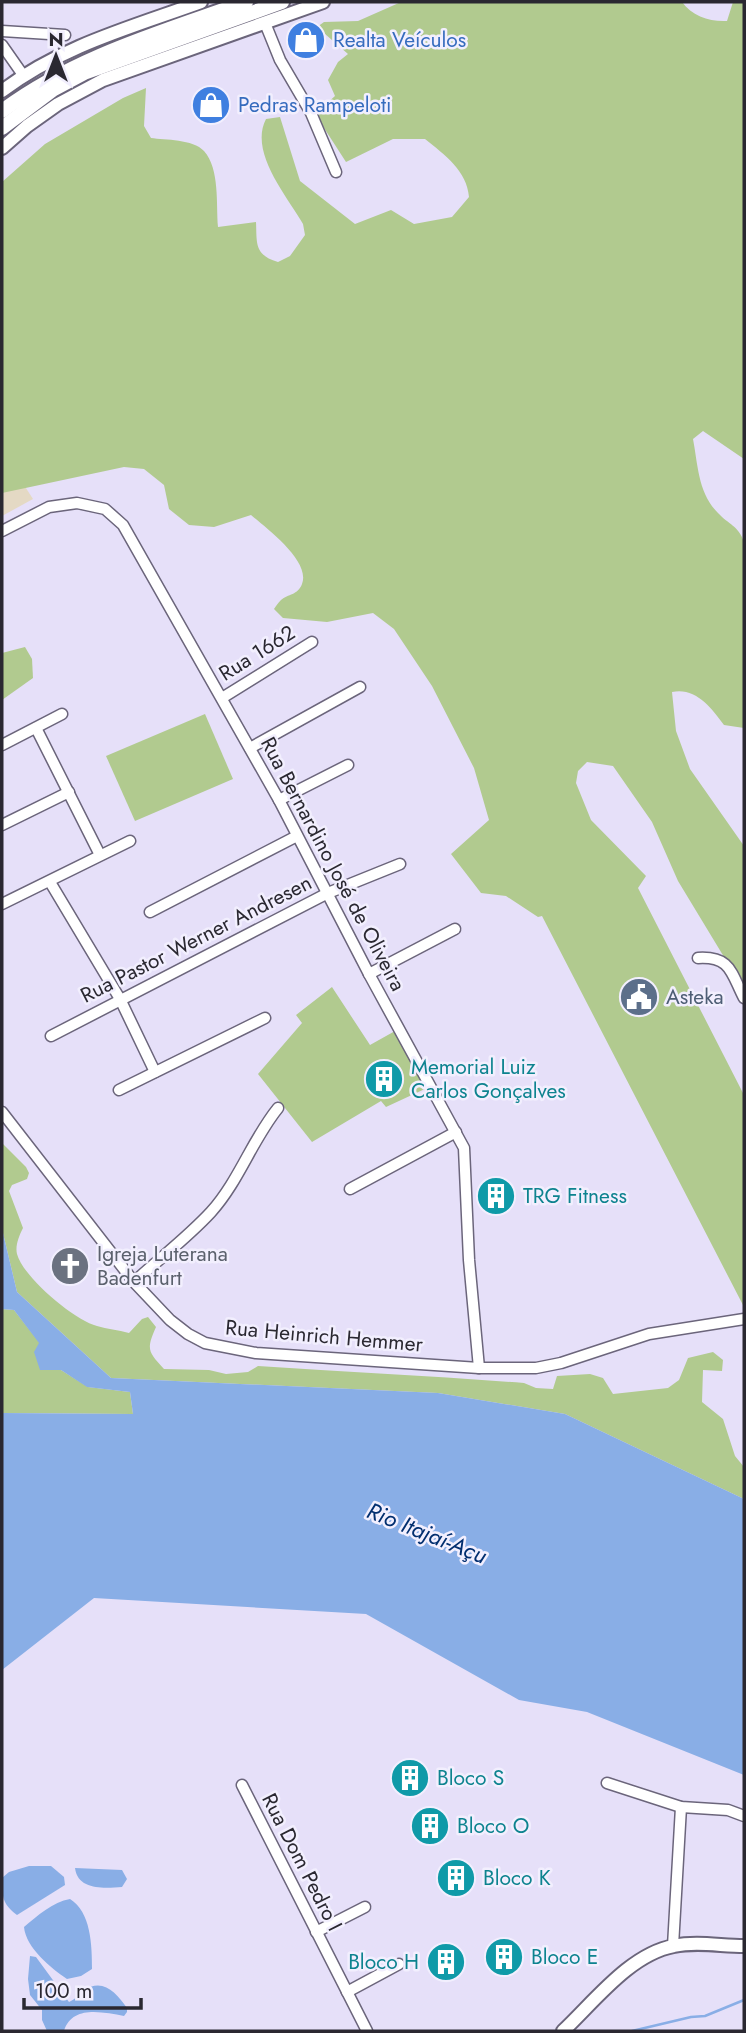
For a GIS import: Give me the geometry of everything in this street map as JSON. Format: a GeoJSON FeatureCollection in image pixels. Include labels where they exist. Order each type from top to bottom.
{"type":"FeatureCollection","features":[{"type":"Feature","properties":{"kind":"highway"},"geometry":{"type":"LineString","coordinates":[[217,12],[239,2]]}},
{"type":"Feature","properties":{"kind":"highway"},"geometry":{"type":"LineString","coordinates":[[2,111],[31,89],[82,63],[246,2]]}},
{"type":"Feature","properties":{"kind":"highway"},"geometry":{"type":"LineString","coordinates":[[2,128],[54,89],[84,73],[282,2]]}},
{"type":"Feature","properties":{"kind":"main road"},"geometry":{"type":"LineString","coordinates":[[2,91],[23,75],[74,48],[201,2]]}},
{"type":"Feature","properties":{"kind":"main road"},"geometry":{"type":"LineString","coordinates":[[2,148],[58,104],[103,79],[323,2]]}},
{"type":"Feature","properties":{"kind":"main road"},"geometry":{"type":"LineString","coordinates":[[572,2028],[639,1960],[673,1946],[744,1946]]}},
{"type":"Feature","properties":{"kind":"street"},"geometry":{"type":"LineString","coordinates":[[265,23],[280,60],[311,113],[336,172]]}},
{"type":"Feature","properties":{"kind":"street"},"geometry":{"type":"LineString","coordinates":[[2,31],[65,35]]}},
{"type":"Feature","properties":{"kind":"street"},"geometry":{"type":"LineString","coordinates":[[2,45],[23,75]]}},
{"type":"Feature","properties":{"kind":"street","name":"Rua Bernardino José de Oliveira"},"geometry":{"type":"LineString","coordinates":[[2,531],[49,507],[77,503],[105,509],[123,524],[279,800],[369,974],[464,1148],[469,1260],[479,1368]]}},
{"type":"Feature","properties":{"kind":"street","name":"Rua 1662"},"geometry":{"type":"LineString","coordinates":[[222,698],[312,642]]}},
{"type":"Feature","properties":{"kind":"street"},"geometry":{"type":"LineString","coordinates":[[250,748],[360,687]]}},
{"type":"Feature","properties":{"kind":"street"},"geometry":{"type":"LineString","coordinates":[[2,745],[62,714]]}},
{"type":"Feature","properties":{"kind":"street"},"geometry":{"type":"LineString","coordinates":[[36,729],[100,855]]}},
{"type":"Feature","properties":{"kind":"street"},"geometry":{"type":"LineString","coordinates":[[279,800],[348,765]]}},
{"type":"Feature","properties":{"kind":"street"},"geometry":{"type":"LineString","coordinates":[[2,825],[69,792]]}},
{"type":"Feature","properties":{"kind":"street"},"geometry":{"type":"LineString","coordinates":[[150,912],[297,836]]}},
{"type":"Feature","properties":{"kind":"street"},"geometry":{"type":"LineString","coordinates":[[2,904],[130,841]]}},
{"type":"Feature","properties":{"kind":"street","name":"Rua Pastor Werner Andresen"},"geometry":{"type":"LineString","coordinates":[[51,1036],[328,893],[400,864]]}},
{"type":"Feature","properties":{"kind":"street"},"geometry":{"type":"LineString","coordinates":[[50,882],[120,999],[155,1072]]}},
{"type":"Feature","properties":{"kind":"street"},"geometry":{"type":"LineString","coordinates":[[369,974],[455,929]]}},
{"type":"Feature","properties":{"kind":"street"},"geometry":{"type":"LineString","coordinates":[[698,958],[714,957],[726,964],[744,999]]}},
{"type":"Feature","properties":{"kind":"street"},"geometry":{"type":"LineString","coordinates":[[119,1090],[265,1018]]}},
{"type":"Feature","properties":{"kind":"street"},"geometry":{"type":"LineString","coordinates":[[134,1282],[211,1212],[239,1172],[262,1128],[278,1108]]}},
{"type":"Feature","properties":{"kind":"street","name":"Rua Heinrich Hemmer"},"geometry":{"type":"LineString","coordinates":[[2,1112],[134,1282],[170,1320],[205,1343],[228,1349],[479,1368],[536,1368],[561,1363],[649,1334],[744,1319]]}},
{"type":"Feature","properties":{"kind":"street"},"geometry":{"type":"LineString","coordinates":[[350,1189],[456,1132]]}},
{"type":"Feature","properties":{"kind":"street"},"geometry":{"type":"LineString","coordinates":[[607,1783],[681,1807],[728,1810],[744,1816]]}},
{"type":"Feature","properties":{"kind":"street","name":"Rua Dom Pedro I"},"geometry":{"type":"LineString","coordinates":[[242,1785],[367,2031]]}},
{"type":"Feature","properties":{"kind":"street"},"geometry":{"type":"LineString","coordinates":[[673,1946],[681,1807]]}},
{"type":"Feature","properties":{"kind":"street"},"geometry":{"type":"LineString","coordinates":[[316,1932],[365,1907]]}},
{"type":"Feature","properties":{"kind":"street"},"geometry":{"type":"LineString","coordinates":[[347,1992],[399,1964]]}},
{"type":"Feature","properties":{"kind":"shaded area"},"geometry":{"type":"Polygon","coordinates":[[[2,451],[33,499],[2,516],[2,451]]]}},
{"type":"Feature","properties":{"kind":"green space"},"geometry":{"type":"Polygon","coordinates":[[[401,2],[682,2],[696,14],[708,19],[727,21],[733,2],[744,2],[744,459],[703,431],[693,439],[706,497],[718,513],[739,532],[744,542],[744,728],[724,725],[708,705],[695,695],[672,692],[676,731],[690,769],[744,846],[744,990],[678,881],[652,822],[613,766],[587,762],[578,771],[576,783],[591,820],[646,876],[638,888],[744,1095],[744,1307],[542,916],[538,917],[506,896],[481,893],[451,854],[489,820],[474,768],[432,686],[394,629],[373,613],[327,622],[283,618],[274,609],[281,600],[298,590],[303,575],[300,565],[286,546],[251,515],[214,527],[189,525],[169,509],[164,485],[144,469],[124,467],[2,493],[2,182],[45,144],[123,98],[146,88],[144,126],[151,138],[186,142],[204,151],[215,177],[218,227],[256,222],[258,247],[270,259],[278,262],[290,256],[305,235],[303,224],[279,187],[266,159],[262,132],[266,119],[280,117],[300,181],[355,224],[391,210],[414,224],[452,217],[469,197],[464,179],[454,164],[425,139],[393,139],[346,162],[315,114],[335,96],[328,80],[338,62],[348,54],[317,27],[324,22],[358,21],[401,2]]]}},
{"type":"Feature","properties":{"kind":"green space"},"geometry":{"type":"Polygon","coordinates":[[[25,647],[32,659],[33,678],[2,700],[2,653],[25,647]]]}},
{"type":"Feature","properties":{"kind":"green space"},"geometry":{"type":"Polygon","coordinates":[[[205,714],[233,779],[135,821],[106,756],[205,714]]]}},
{"type":"Feature","properties":{"kind":"green space"},"geometry":{"type":"Polygon","coordinates":[[[332,987],[370,1045],[395,1031],[427,1088],[386,1107],[381,1101],[312,1142],[258,1074],[302,1023],[296,1015],[332,987]]]}},
{"type":"Feature","properties":{"kind":"green space"},"geometry":{"type":"Polygon","coordinates":[[[2,1143],[29,1173],[27,1179],[12,1185],[9,1191],[23,1228],[17,1244],[21,1263],[39,1285],[63,1307],[87,1322],[129,1333],[142,1319],[148,1317],[156,1327],[150,1350],[164,1369],[209,1370],[226,1374],[248,1372],[258,1366],[524,1383],[536,1388],[553,1389],[557,1376],[590,1374],[603,1378],[613,1394],[668,1388],[679,1380],[688,1358],[713,1352],[723,1360],[722,1371],[703,1370],[702,1402],[723,1419],[735,1456],[744,1467],[744,1499],[565,1414],[438,1393],[111,1378],[17,1292],[2,1229],[2,1143]]]}},
{"type":"Feature","properties":{"kind":"green space"},"geometry":{"type":"Polygon","coordinates":[[[2,1309],[14,1310],[61,1370],[88,1387],[130,1392],[133,1414],[2,1413],[2,1309]]]}},
{"type":"Feature","properties":{"kind":"water","name":"Rio Itajaí-Açu"},"geometry":{"type":"Polygon","coordinates":[[[2,1229],[17,1292],[111,1378],[438,1393],[565,1414],[744,1499],[744,1775],[587,1712],[519,1700],[366,1614],[94,1598],[2,1670],[2,1413],[133,1414],[130,1392],[87,1387],[61,1370],[40,1370],[34,1352],[39,1343],[14,1310],[2,1309],[2,1229]]]}},
{"type":"Feature","properties":{"kind":"water"},"geometry":{"type":"Polygon","coordinates":[[[29,1866],[51,1866],[64,1877],[65,1885],[17,1915],[4,1899],[2,1878],[9,1872],[29,1866]]]}},
{"type":"Feature","properties":{"kind":"water"},"geometry":{"type":"Polygon","coordinates":[[[75,1868],[122,1870],[127,1879],[122,1887],[93,1886],[81,1881],[75,1868]]]}},
{"type":"Feature","properties":{"kind":"water"},"geometry":{"type":"Polygon","coordinates":[[[70,1899],[82,1912],[89,1930],[92,1969],[81,1976],[67,1979],[34,1950],[24,1927],[51,1906],[70,1899]]]}},
{"type":"Feature","properties":{"kind":"water"},"geometry":{"type":"Polygon","coordinates":[[[30,1956],[36,1957],[69,2002],[90,1987],[103,1986],[118,1997],[127,2012],[124,2016],[89,2012],[74,2017],[64,2031],[47,2031],[42,2020],[42,2010],[30,1995],[30,1956]]]}},
{"type":"Feature","properties":{"kind":"waterway"},"geometry":{"type":"LineString","coordinates":[[632,2031],[705,2016],[744,2000]]}},
{"type":"Feature","properties":{"kind":"place","name":"Realta Veículos"},"geometry":{"type":"Point","coordinates":[306,40]}},
{"type":"Feature","properties":{"kind":"place","name":"Pedras Rampeloti"},"geometry":{"type":"Point","coordinates":[211,105]}},
{"type":"Feature","properties":{"kind":"place","name":"Asteka"},"geometry":{"type":"Point","coordinates":[639,997]}},
{"type":"Feature","properties":{"kind":"place","name":"Memorial Luiz Carlos Gonçalves"},"geometry":{"type":"Point","coordinates":[384,1079]}},
{"type":"Feature","properties":{"kind":"place","name":"TRG Fitness"},"geometry":{"type":"Point","coordinates":[496,1196]}},
{"type":"Feature","properties":{"kind":"place","name":"Igreja Luterana Badenfurt"},"geometry":{"type":"Point","coordinates":[70,1266]}},
{"type":"Feature","properties":{"kind":"place","name":"Bloco S"},"geometry":{"type":"Point","coordinates":[410,1778]}},
{"type":"Feature","properties":{"kind":"place","name":"Bloco O"},"geometry":{"type":"Point","coordinates":[430,1826]}},
{"type":"Feature","properties":{"kind":"place","name":"Bloco K"},"geometry":{"type":"Point","coordinates":[456,1878]}},
{"type":"Feature","properties":{"kind":"place","name":"Bloco E"},"geometry":{"type":"Point","coordinates":[504,1957]}},
{"type":"Feature","properties":{"kind":"place","name":"Bloco H"},"geometry":{"type":"Point","coordinates":[446,1962]}}]}
